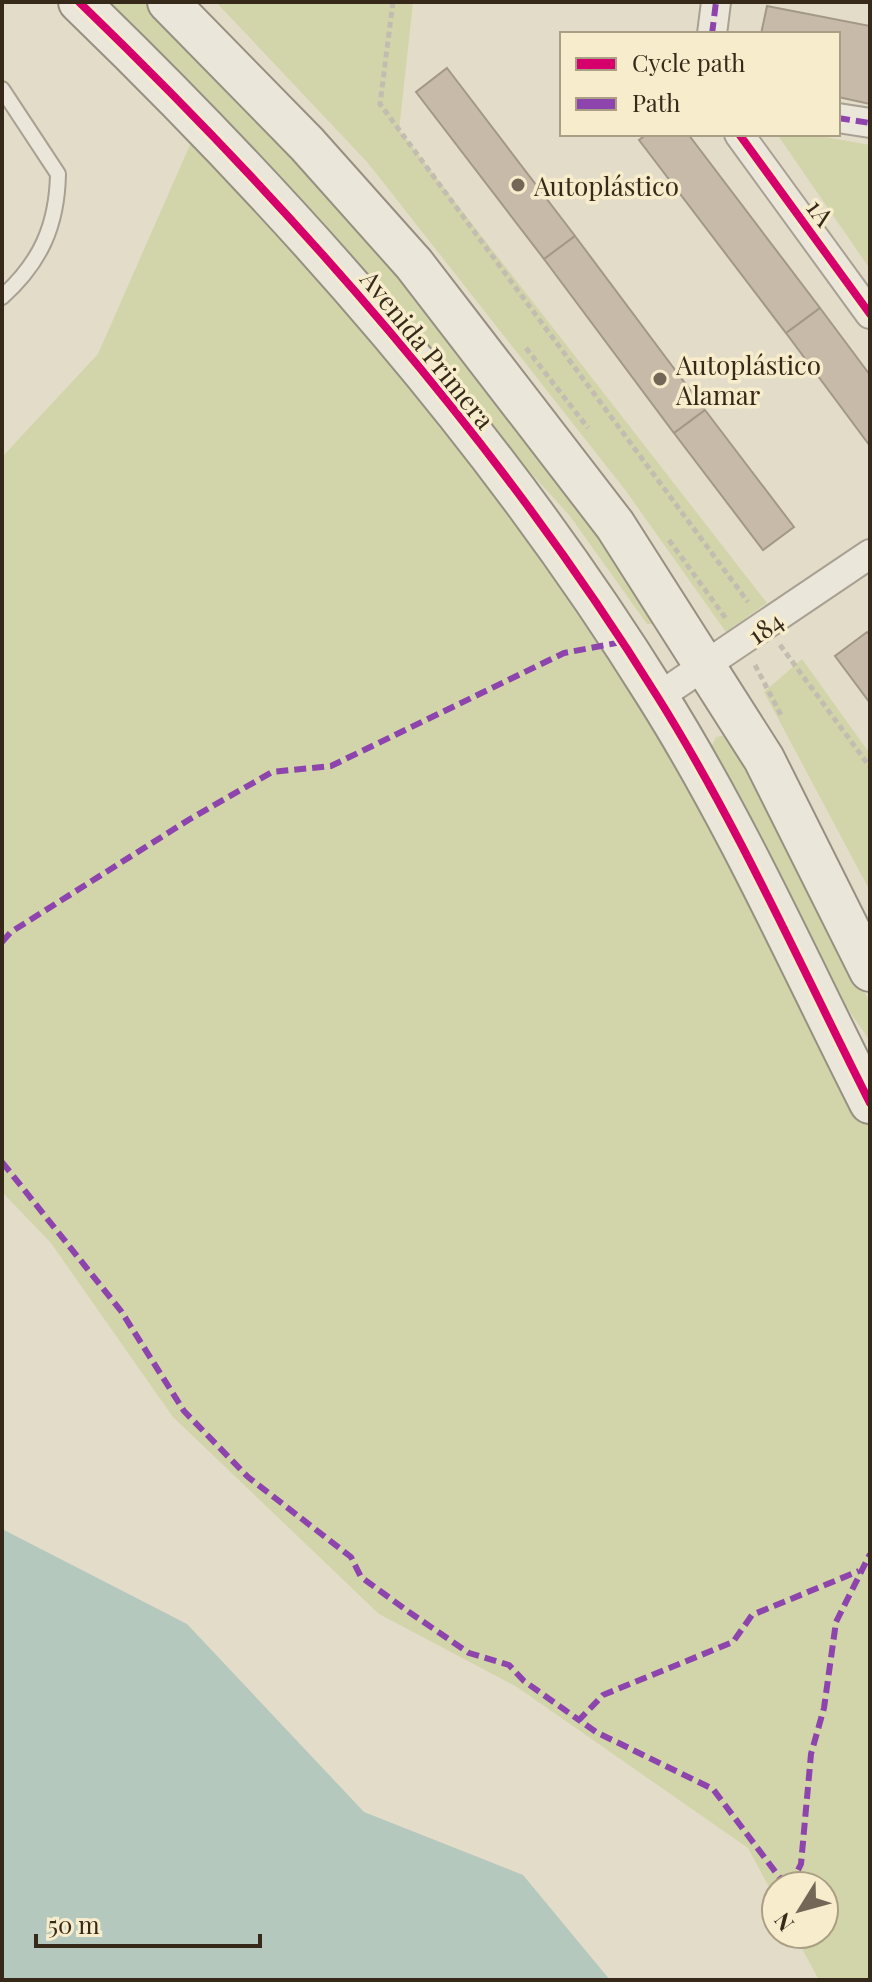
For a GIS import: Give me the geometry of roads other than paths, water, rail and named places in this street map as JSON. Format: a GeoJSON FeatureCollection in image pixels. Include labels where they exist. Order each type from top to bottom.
{"type":"FeatureCollection","features":[{"type":"Feature","properties":{"kind":"street","name":"Avenida Primera"},"geometry":{"type":"LineString","coordinates":[[79,2],[165,85],[379,316],[471,432],[597,604],[658,697],[708,783],[870,1103]]}},
{"type":"Feature","properties":{"kind":"street","name":"Avenida Primera"},"geometry":{"type":"LineString","coordinates":[[168,2],[307,144],[414,264],[615,525],[764,759],[870,971]]}},
{"type":"Feature","properties":{"kind":"street"},"geometry":{"type":"LineString","coordinates":[[712,32],[716,2]]}},
{"type":"Feature","properties":{"kind":"street"},"geometry":{"type":"LineString","coordinates":[[840,118],[870,123]]}},
{"type":"Feature","properties":{"kind":"street","name":"1A"},"geometry":{"type":"LineString","coordinates":[[740,136],[870,314]]}},
{"type":"Feature","properties":{"kind":"street","name":"184"},"geometry":{"type":"LineString","coordinates":[[658,697],[870,554]]}},
{"type":"Feature","properties":{"kind":"lane"},"geometry":{"type":"LineString","coordinates":[[2,89],[58,174],[52,229],[37,261],[2,297]]}},
{"type":"Feature","properties":{"kind":"place","name":"Autoplástico"},"geometry":{"type":"Point","coordinates":[518,185]}},
{"type":"Feature","properties":{"kind":"place","name":"Autoplástico Alamar"},"geometry":{"type":"Point","coordinates":[660,379]}}]}
